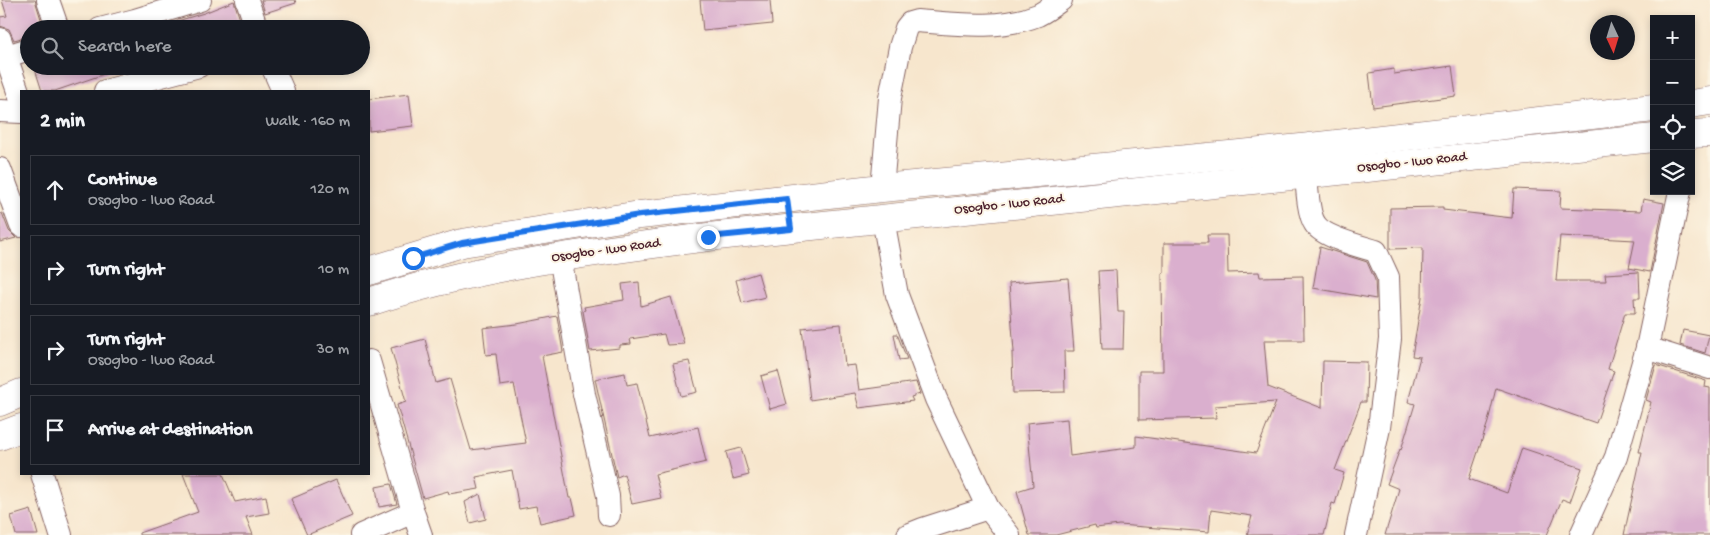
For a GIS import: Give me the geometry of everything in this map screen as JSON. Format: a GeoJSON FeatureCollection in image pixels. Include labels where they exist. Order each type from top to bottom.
{"type":"FeatureCollection","features":[{"type":"Feature","properties":{"kind":"main road"},"geometry":{"type":"LineString","coordinates":[[1695,103],[1710,101]]}},
{"type":"Feature","properties":{"kind":"main road","name":"Osogbo - Iwo Road"},"geometry":{"type":"LineString","coordinates":[[370,271],[462,243],[640,215],[882,188],[1301,148],[1650,108]]}},
{"type":"Feature","properties":{"kind":"main road","name":"Osogbo - Iwo Road"},"geometry":{"type":"LineString","coordinates":[[370,302],[391,294],[470,273],[560,257],[708,237],[1650,138]]}},
{"type":"Feature","properties":{"kind":"main road"},"geometry":{"type":"LineString","coordinates":[[787,199],[791,229]]}},
{"type":"Feature","properties":{"kind":"main road"},"geometry":{"type":"LineString","coordinates":[[0,436],[20,428]]}},
{"type":"Feature","properties":{"kind":"street"},"geometry":{"type":"LineString","coordinates":[[48,0],[55,20]]}},
{"type":"Feature","properties":{"kind":"street"},"geometry":{"type":"LineString","coordinates":[[246,0],[254,20]]}},
{"type":"Feature","properties":{"kind":"street"},"geometry":{"type":"LineString","coordinates":[[882,188],[890,98],[900,47],[906,28],[910,23],[917,21],[972,25],[1011,22],[1038,15],[1061,0]]}},
{"type":"Feature","properties":{"kind":"street"},"geometry":{"type":"LineString","coordinates":[[146,20],[194,1]]}},
{"type":"Feature","properties":{"kind":"street"},"geometry":{"type":"LineString","coordinates":[[20,49],[4,48],[20,97]]}},
{"type":"Feature","properties":{"kind":"street"},"geometry":{"type":"LineString","coordinates":[[107,90],[143,75]]}},
{"type":"Feature","properties":{"kind":"street"},"geometry":{"type":"LineString","coordinates":[[276,75],[283,90]]}},
{"type":"Feature","properties":{"kind":"street"},"geometry":{"type":"LineString","coordinates":[[0,111],[20,112]]}},
{"type":"Feature","properties":{"kind":"street"},"geometry":{"type":"LineString","coordinates":[[0,169],[20,223]]}},
{"type":"Feature","properties":{"kind":"street"},"geometry":{"type":"LineString","coordinates":[[1306,174],[1311,216],[1315,225],[1321,230],[1352,245],[1376,251],[1388,277],[1390,339],[1379,428],[1356,535]]}},
{"type":"Feature","properties":{"kind":"street"},"geometry":{"type":"LineString","coordinates":[[1581,535],[1616,457],[1647,348],[1679,195]]}},
{"type":"Feature","properties":{"kind":"street"},"geometry":{"type":"LineString","coordinates":[[882,219],[897,295],[936,399],[988,508],[1009,535]]}},
{"type":"Feature","properties":{"kind":"street"},"geometry":{"type":"LineString","coordinates":[[560,257],[584,394],[608,496],[609,515]]}},
{"type":"Feature","properties":{"kind":"street"},"geometry":{"type":"LineString","coordinates":[[1647,348],[1710,368]]}},
{"type":"Feature","properties":{"kind":"street"},"geometry":{"type":"LineString","coordinates":[[370,364],[421,535]]}},
{"type":"Feature","properties":{"kind":"street"},"geometry":{"type":"LineString","coordinates":[[42,475],[61,535]]}},
{"type":"Feature","properties":{"kind":"street"},"geometry":{"type":"LineString","coordinates":[[908,535],[988,508]]}},
{"type":"Feature","properties":{"kind":"street"},"geometry":{"type":"LineString","coordinates":[[361,535],[413,512]]}},
{"type":"Feature","properties":{"kind":"building"},"geometry":{"type":"Polygon","coordinates":[[[2,0],[35,0],[41,20],[20,20],[20,38],[14,40],[9,29],[0,26],[0,17],[7,16],[2,0]]]}},
{"type":"Feature","properties":{"kind":"building"},"geometry":{"type":"Polygon","coordinates":[[[261,0],[295,0],[296,3],[265,13],[261,0]]]}},
{"type":"Feature","properties":{"kind":"building"},"geometry":{"type":"Polygon","coordinates":[[[700,0],[770,0],[772,24],[703,31],[700,0]]]}},
{"type":"Feature","properties":{"kind":"building"},"geometry":{"type":"Polygon","coordinates":[[[234,1],[240,20],[181,20],[234,1]]]}},
{"type":"Feature","properties":{"kind":"building"},"geometry":{"type":"Polygon","coordinates":[[[1452,66],[1456,96],[1373,107],[1369,73],[1394,69],[1394,74],[1452,66]]]}},
{"type":"Feature","properties":{"kind":"building"},"geometry":{"type":"Polygon","coordinates":[[[37,75],[102,75],[58,90],[42,90],[37,75]]]}},
{"type":"Feature","properties":{"kind":"building"},"geometry":{"type":"Polygon","coordinates":[[[409,94],[413,126],[370,131],[370,99],[409,94]]]}},
{"type":"Feature","properties":{"kind":"building"},"geometry":{"type":"Polygon","coordinates":[[[1514,189],[1561,191],[1560,208],[1641,211],[1643,199],[1664,203],[1650,272],[1629,268],[1635,240],[1560,236],[1556,281],[1606,281],[1605,274],[1639,272],[1640,298],[1634,298],[1635,313],[1625,313],[1608,369],[1614,371],[1596,423],[1496,388],[1488,422],[1469,479],[1507,493],[1522,448],[1582,468],[1570,502],[1562,499],[1547,535],[1385,535],[1399,489],[1387,484],[1401,450],[1415,404],[1408,402],[1420,357],[1412,356],[1422,297],[1423,248],[1390,249],[1390,208],[1443,207],[1443,210],[1512,218],[1514,189]]]}},
{"type":"Feature","properties":{"kind":"building"},"geometry":{"type":"Polygon","coordinates":[[[2,213],[9,231],[16,238],[0,242],[0,214],[2,213]]]}},
{"type":"Feature","properties":{"kind":"building"},"geometry":{"type":"Polygon","coordinates":[[[1207,235],[1227,235],[1228,273],[1259,272],[1260,277],[1303,276],[1304,340],[1264,340],[1268,387],[1322,408],[1323,361],[1367,362],[1366,402],[1361,402],[1335,470],[1344,473],[1335,504],[1332,503],[1324,535],[1247,535],[1252,516],[1211,510],[1209,532],[1119,525],[1096,528],[1095,525],[1056,535],[1029,535],[1017,491],[1033,486],[1027,423],[1067,419],[1070,456],[1136,447],[1136,436],[1256,453],[1276,402],[1215,406],[1216,418],[1139,420],[1139,371],[1163,371],[1162,273],[1164,273],[1164,243],[1208,243],[1207,235]]]}},
{"type":"Feature","properties":{"kind":"building"},"geometry":{"type":"Polygon","coordinates":[[[1320,247],[1367,262],[1375,280],[1376,299],[1313,288],[1320,247]]]}},
{"type":"Feature","properties":{"kind":"building"},"geometry":{"type":"Polygon","coordinates":[[[1116,270],[1118,312],[1124,312],[1123,349],[1102,349],[1098,271],[1116,270]]]}},
{"type":"Feature","properties":{"kind":"building"},"geometry":{"type":"Polygon","coordinates":[[[758,273],[765,297],[742,303],[736,280],[758,273]]]}},
{"type":"Feature","properties":{"kind":"building"},"geometry":{"type":"Polygon","coordinates":[[[1068,278],[1074,351],[1064,351],[1065,392],[1013,393],[1012,352],[1014,352],[1009,283],[1068,278]]]}},
{"type":"Feature","properties":{"kind":"building"},"geometry":{"type":"Polygon","coordinates":[[[639,282],[641,306],[671,297],[684,344],[667,345],[664,334],[630,339],[631,344],[620,345],[620,348],[590,351],[583,311],[585,310],[584,307],[624,300],[622,284],[639,282]]]}},
{"type":"Feature","properties":{"kind":"building"},"geometry":{"type":"Polygon","coordinates":[[[557,316],[563,352],[542,356],[569,498],[572,498],[576,515],[540,523],[536,506],[519,509],[512,470],[476,477],[479,489],[449,494],[448,491],[423,498],[397,405],[406,402],[391,348],[425,339],[436,383],[450,379],[471,450],[526,443],[514,384],[500,386],[496,354],[486,355],[483,328],[557,316]]]}},
{"type":"Feature","properties":{"kind":"building"},"geometry":{"type":"Polygon","coordinates":[[[841,324],[845,366],[855,365],[859,390],[916,382],[920,394],[911,397],[913,401],[859,408],[855,393],[810,400],[802,328],[841,324]]]}},
{"type":"Feature","properties":{"kind":"building"},"geometry":{"type":"Polygon","coordinates":[[[1683,330],[1709,335],[1705,353],[1680,345],[1683,330]]]}},
{"type":"Feature","properties":{"kind":"building"},"geometry":{"type":"Polygon","coordinates":[[[894,334],[897,334],[907,359],[899,360],[894,334]]]}},
{"type":"Feature","properties":{"kind":"building"},"geometry":{"type":"Polygon","coordinates":[[[689,361],[697,392],[681,396],[673,364],[689,361]]]}},
{"type":"Feature","properties":{"kind":"building"},"geometry":{"type":"Polygon","coordinates":[[[1656,365],[1706,381],[1705,387],[1710,388],[1710,535],[1624,535],[1642,452],[1639,452],[1651,402],[1646,400],[1656,365]]]}},
{"type":"Feature","properties":{"kind":"building"},"geometry":{"type":"Polygon","coordinates":[[[778,371],[787,404],[770,409],[761,376],[778,371]]]}},
{"type":"Feature","properties":{"kind":"building"},"geometry":{"type":"Polygon","coordinates":[[[625,373],[627,385],[637,383],[650,438],[698,427],[706,462],[655,474],[661,498],[632,504],[624,474],[617,477],[595,379],[625,373]]]}},
{"type":"Feature","properties":{"kind":"building"},"geometry":{"type":"Polygon","coordinates":[[[741,448],[749,475],[733,479],[726,452],[741,448]]]}},
{"type":"Feature","properties":{"kind":"building"},"geometry":{"type":"Polygon","coordinates":[[[183,475],[223,475],[235,502],[266,496],[269,513],[246,517],[253,535],[139,535],[139,533],[198,512],[183,475]]]}},
{"type":"Feature","properties":{"kind":"building"},"geometry":{"type":"Polygon","coordinates":[[[336,480],[352,516],[307,535],[291,499],[336,480]]]}},
{"type":"Feature","properties":{"kind":"building"},"geometry":{"type":"Polygon","coordinates":[[[391,484],[397,504],[379,507],[376,487],[391,484]]]}},
{"type":"Feature","properties":{"kind":"building"},"geometry":{"type":"Polygon","coordinates":[[[480,494],[486,519],[470,523],[465,502],[480,494]]]}},
{"type":"Feature","properties":{"kind":"building"},"geometry":{"type":"Polygon","coordinates":[[[31,510],[38,535],[16,535],[11,516],[31,510]]]}},
{"type":"Feature","properties":{"kind":"route"},"geometry":{"type":"LineString","coordinates":[[413,258],[462,243],[640,215],[787,199],[791,229],[708,237]]}}]}
